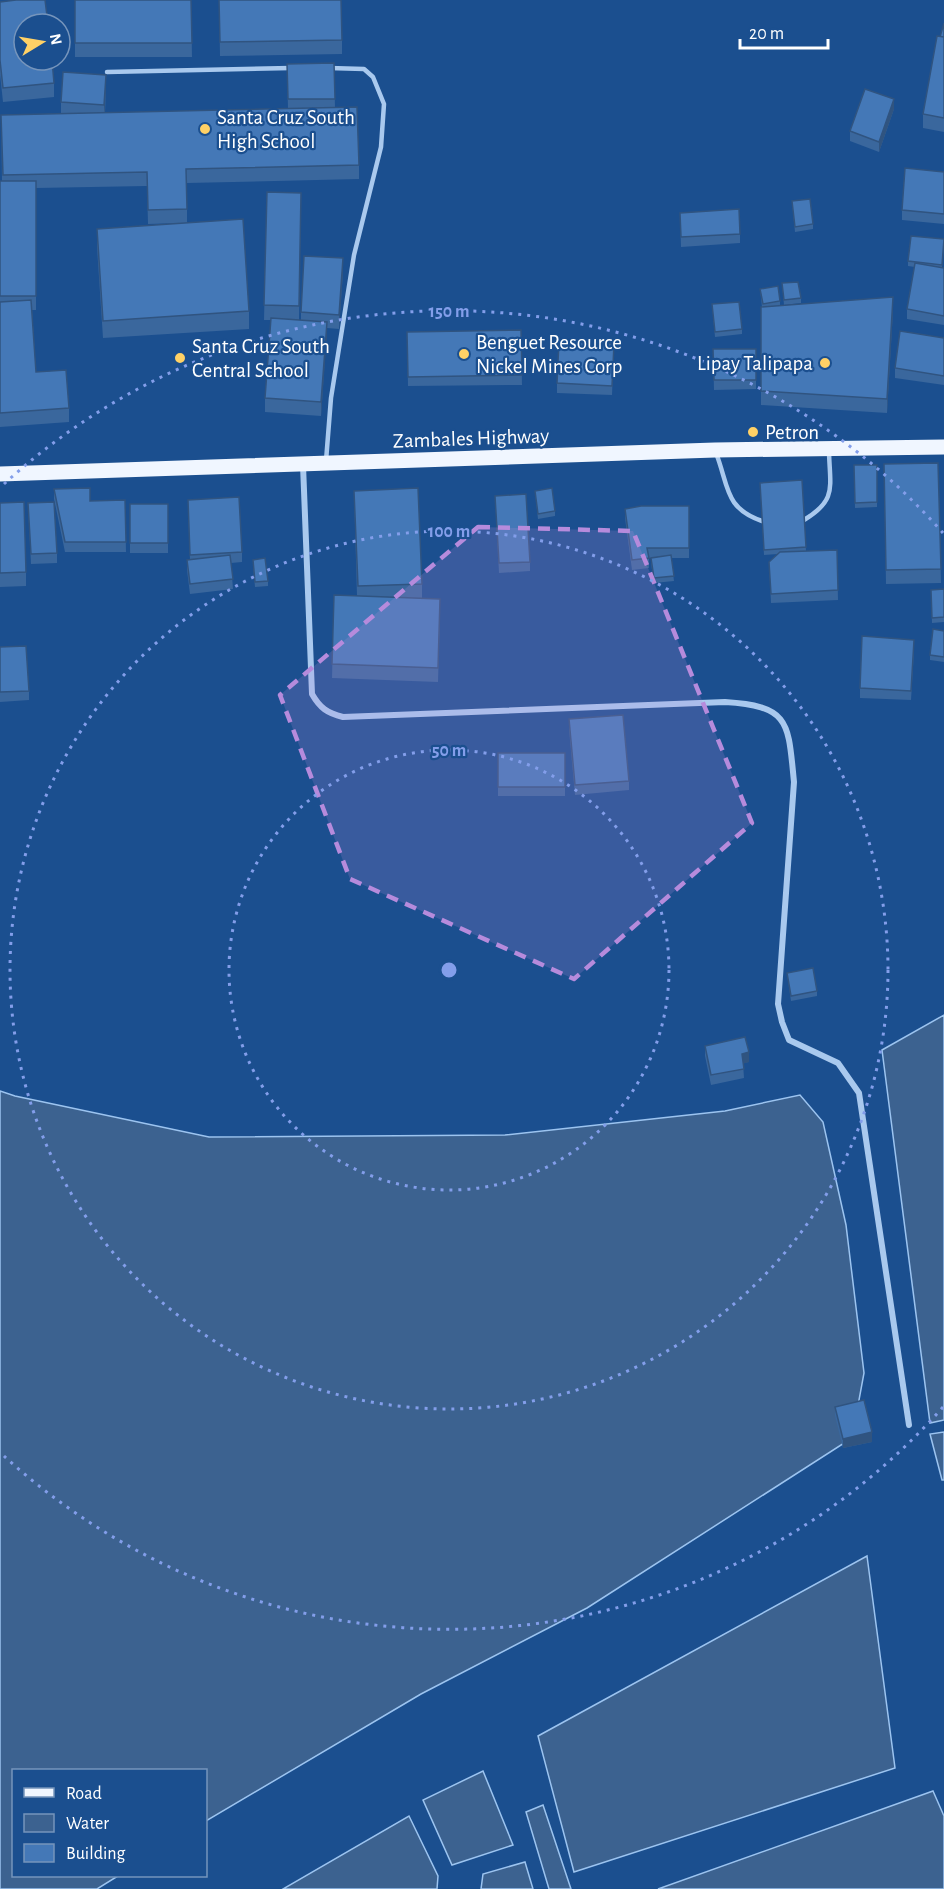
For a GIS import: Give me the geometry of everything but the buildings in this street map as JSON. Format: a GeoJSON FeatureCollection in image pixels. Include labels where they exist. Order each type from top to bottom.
{"type":"FeatureCollection","features":[{"type":"Feature","properties":{"kind":"main road","name":"Zambales Highway"},"geometry":{"type":"LineString","coordinates":[[0,474],[715,450],[944,447]]}},
{"type":"Feature","properties":{"kind":"street"},"geometry":{"type":"LineString","coordinates":[[303,465],[312,694],[321,708],[330,714],[343,717],[725,702],[751,703],[772,710],[786,724],[794,782],[778,1004],[789,1040],[838,1063],[859,1093],[909,1425]]}},
{"type":"Feature","properties":{"kind":"lane"},"geometry":{"type":"LineString","coordinates":[[107,72],[294,68]]}},
{"type":"Feature","properties":{"kind":"lane"},"geometry":{"type":"LineString","coordinates":[[317,68],[364,69],[373,77],[384,104],[381,147],[354,255],[331,398],[325,464]]}},
{"type":"Feature","properties":{"kind":"lane"},"geometry":{"type":"LineString","coordinates":[[804,520],[820,511],[826,504],[830,484],[829,449]]}},
{"type":"Feature","properties":{"kind":"lane"},"geometry":{"type":"LineString","coordinates":[[715,450],[734,504],[749,516],[762,521]]}},
{"type":"Feature","properties":{"kind":"highlighted area"},"geometry":{"type":"Polygon","coordinates":[[[478,527],[633,531],[752,823],[574,979],[350,879],[280,695],[478,527]]]}},
{"type":"Feature","properties":{"kind":"water"},"geometry":{"type":"Polygon","coordinates":[[[944,1015],[944,1420],[930,1423],[882,1050],[944,1015]]]}},
{"type":"Feature","properties":{"kind":"water"},"geometry":{"type":"Polygon","coordinates":[[[0,1091],[209,1137],[505,1135],[725,1111],[800,1095],[823,1122],[846,1225],[864,1373],[852,1438],[587,1608],[421,1694],[207,1820],[207,1769],[12,1769],[12,1877],[116,1877],[97,1889],[0,1889],[0,1091]]]}},
{"type":"Feature","properties":{"kind":"water"},"geometry":{"type":"Polygon","coordinates":[[[944,1432],[944,1480],[942,1480],[930,1434],[944,1432]]]}},
{"type":"Feature","properties":{"kind":"water"},"geometry":{"type":"Polygon","coordinates":[[[867,1556],[895,1768],[574,1872],[538,1736],[867,1556]]]}},
{"type":"Feature","properties":{"kind":"water"},"geometry":{"type":"Polygon","coordinates":[[[483,1771],[513,1845],[452,1865],[423,1800],[483,1771]]]}},
{"type":"Feature","properties":{"kind":"water"},"geometry":{"type":"Polygon","coordinates":[[[933,1791],[944,1816],[944,1889],[658,1889],[933,1791]]]}},
{"type":"Feature","properties":{"kind":"water"},"geometry":{"type":"Polygon","coordinates":[[[543,1805],[571,1889],[549,1889],[526,1812],[543,1805]]]}},
{"type":"Feature","properties":{"kind":"water"},"geometry":{"type":"Polygon","coordinates":[[[409,1816],[438,1876],[437,1889],[283,1889],[409,1816]]]}},
{"type":"Feature","properties":{"kind":"water"},"geometry":{"type":"Polygon","coordinates":[[[525,1862],[533,1889],[481,1889],[483,1874],[525,1862]]]}},
{"type":"Feature","properties":{"kind":"place","name":"Santa Cruz South High School"},"geometry":{"type":"Point","coordinates":[205,129]}},
{"type":"Feature","properties":{"kind":"place","name":"Benguet Resource Nickel Mines Corp"},"geometry":{"type":"Point","coordinates":[464,354]}},
{"type":"Feature","properties":{"kind":"place","name":"Santa Cruz South Central School"},"geometry":{"type":"Point","coordinates":[180,358]}},
{"type":"Feature","properties":{"kind":"place","name":"Lipay Talipapa"},"geometry":{"type":"Point","coordinates":[825,363]}},
{"type":"Feature","properties":{"kind":"place","name":"Petron"},"geometry":{"type":"Point","coordinates":[753,432]}}]}
